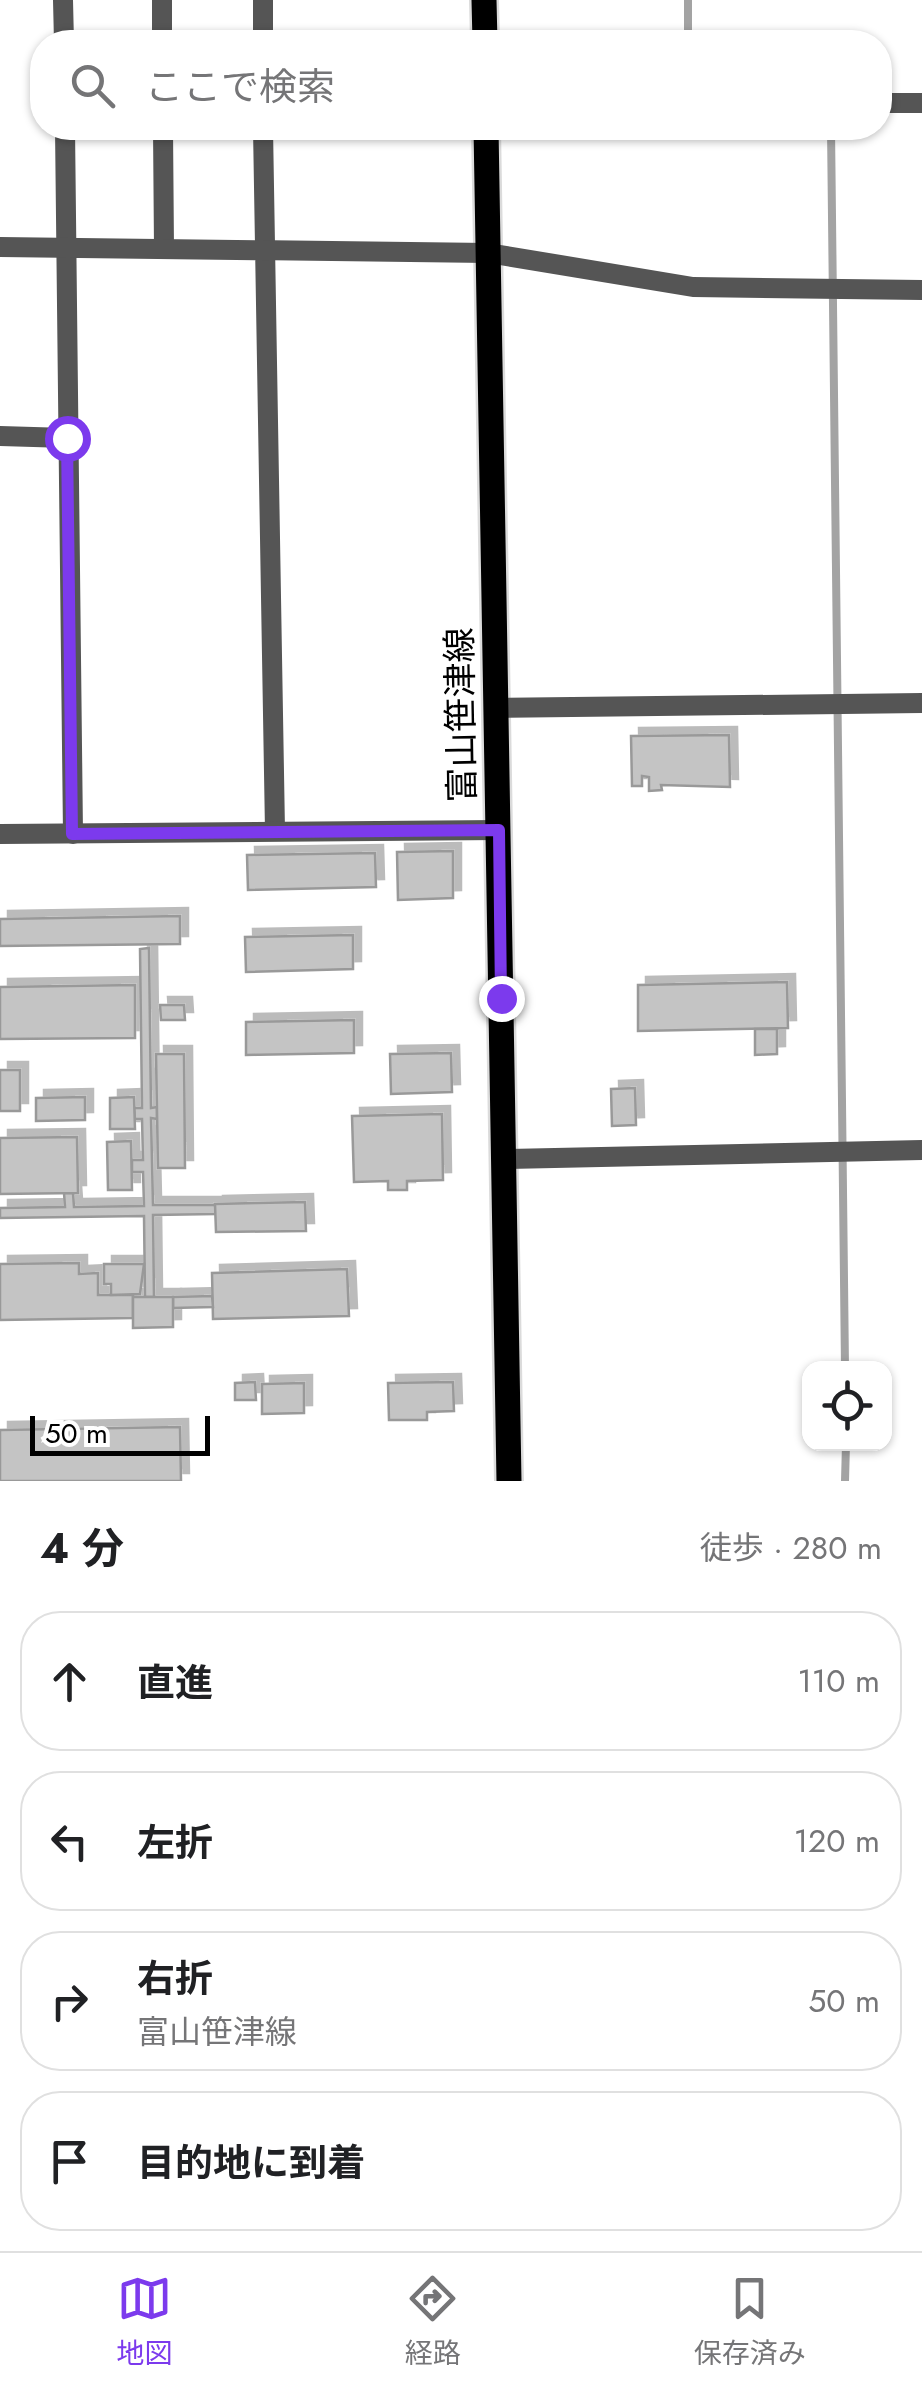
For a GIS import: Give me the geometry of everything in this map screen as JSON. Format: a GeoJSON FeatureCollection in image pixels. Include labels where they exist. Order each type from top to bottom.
{"type":"FeatureCollection","features":[{"type":"Feature","properties":{"kind":"main road"},"geometry":{"type":"LineString","coordinates":[[484,0],[485,30]]}},
{"type":"Feature","properties":{"kind":"main road","name":"富山笹津線"},"geometry":{"type":"LineString","coordinates":[[486,140],[509,1481]]}},
{"type":"Feature","properties":{"kind":"street"},"geometry":{"type":"LineString","coordinates":[[63,0],[64,30]]}},
{"type":"Feature","properties":{"kind":"street"},"geometry":{"type":"LineString","coordinates":[[162,0],[162,30]]}},
{"type":"Feature","properties":{"kind":"street"},"geometry":{"type":"LineString","coordinates":[[263,0],[263,30]]}},
{"type":"Feature","properties":{"kind":"street"},"geometry":{"type":"LineString","coordinates":[[892,104],[922,103]]}},
{"type":"Feature","properties":{"kind":"street"},"geometry":{"type":"LineString","coordinates":[[65,140],[72,834]]}},
{"type":"Feature","properties":{"kind":"street"},"geometry":{"type":"LineString","coordinates":[[163,140],[164,249]]}},
{"type":"Feature","properties":{"kind":"street"},"geometry":{"type":"LineString","coordinates":[[263,140],[275,831]]}},
{"type":"Feature","properties":{"kind":"street"},"geometry":{"type":"LineString","coordinates":[[0,247],[488,253],[693,287],[922,290]]}},
{"type":"Feature","properties":{"kind":"street"},"geometry":{"type":"LineString","coordinates":[[0,436],[67,438]]}},
{"type":"Feature","properties":{"kind":"street"},"geometry":{"type":"LineString","coordinates":[[496,708],[922,703]]}},
{"type":"Feature","properties":{"kind":"street"},"geometry":{"type":"LineString","coordinates":[[0,834],[499,830]]}},
{"type":"Feature","properties":{"kind":"street"},"geometry":{"type":"LineString","coordinates":[[504,1158],[922,1150]]}},
{"type":"Feature","properties":{"kind":"building"},"geometry":{"type":"Polygon","coordinates":[[[729,735],[730,787],[661,785],[662,790],[649,791],[649,777],[642,776],[642,786],[632,786],[631,736],[729,735]]]}},
{"type":"Feature","properties":{"kind":"building"},"geometry":{"type":"Polygon","coordinates":[[[453,851],[453,898],[398,900],[397,852],[453,851]]]}},
{"type":"Feature","properties":{"kind":"building"},"geometry":{"type":"Polygon","coordinates":[[[375,853],[376,887],[248,890],[247,855],[375,853]]]}},
{"type":"Feature","properties":{"kind":"building"},"geometry":{"type":"Polygon","coordinates":[[[180,916],[180,944],[0,946],[0,919],[180,916]]]}},
{"type":"Feature","properties":{"kind":"building"},"geometry":{"type":"Polygon","coordinates":[[[353,935],[353,969],[246,972],[245,937],[353,935]]]}},
{"type":"Feature","properties":{"kind":"building"},"geometry":{"type":"Polygon","coordinates":[[[149,948],[151,1108],[157,1107],[157,1119],[151,1118],[153,1205],[215,1205],[216,1214],[153,1215],[154,1297],[145,1297],[144,1216],[0,1218],[0,1208],[65,1207],[64,1193],[73,1193],[74,1207],[144,1206],[143,1172],[132,1172],[132,1160],[143,1160],[142,1119],[135,1119],[134,1108],[142,1108],[140,949],[149,948]]]}},
{"type":"Feature","properties":{"kind":"building"},"geometry":{"type":"Polygon","coordinates":[[[787,982],[788,1028],[638,1031],[638,985],[787,982]]]}},
{"type":"Feature","properties":{"kind":"building"},"geometry":{"type":"Polygon","coordinates":[[[135,985],[135,1038],[0,1039],[0,987],[135,985]]]}},
{"type":"Feature","properties":{"kind":"building"},"geometry":{"type":"Polygon","coordinates":[[[160,1005],[184,1005],[185,1020],[161,1020],[160,1005]]]}},
{"type":"Feature","properties":{"kind":"building"},"geometry":{"type":"Polygon","coordinates":[[[354,1020],[354,1053],[246,1055],[246,1022],[354,1020]]]}},
{"type":"Feature","properties":{"kind":"building"},"geometry":{"type":"Polygon","coordinates":[[[755,1029],[777,1029],[777,1054],[755,1055],[755,1029]]]}},
{"type":"Feature","properties":{"kind":"building"},"geometry":{"type":"Polygon","coordinates":[[[451,1053],[452,1092],[391,1094],[390,1054],[451,1053]]]}},
{"type":"Feature","properties":{"kind":"building"},"geometry":{"type":"Polygon","coordinates":[[[156,1054],[184,1054],[185,1168],[158,1168],[156,1054]]]}},
{"type":"Feature","properties":{"kind":"building"},"geometry":{"type":"Polygon","coordinates":[[[0,1070],[20,1070],[20,1111],[0,1111],[0,1070]]]}},
{"type":"Feature","properties":{"kind":"building"},"geometry":{"type":"Polygon","coordinates":[[[635,1088],[636,1125],[612,1126],[611,1089],[635,1088]]]}},
{"type":"Feature","properties":{"kind":"building"},"geometry":{"type":"Polygon","coordinates":[[[85,1097],[85,1120],[36,1121],[36,1098],[85,1097]]]}},
{"type":"Feature","properties":{"kind":"building"},"geometry":{"type":"Polygon","coordinates":[[[134,1097],[135,1129],[110,1129],[110,1098],[134,1097]]]}},
{"type":"Feature","properties":{"kind":"building"},"geometry":{"type":"Polygon","coordinates":[[[442,1114],[443,1180],[407,1181],[407,1190],[388,1190],[388,1181],[354,1182],[352,1116],[442,1114]]]}},
{"type":"Feature","properties":{"kind":"building"},"geometry":{"type":"Polygon","coordinates":[[[77,1137],[78,1193],[0,1194],[0,1138],[77,1137]]]}},
{"type":"Feature","properties":{"kind":"building"},"geometry":{"type":"Polygon","coordinates":[[[131,1141],[132,1190],[108,1190],[107,1142],[131,1141]]]}},
{"type":"Feature","properties":{"kind":"building"},"geometry":{"type":"Polygon","coordinates":[[[305,1202],[306,1231],[216,1232],[215,1204],[305,1202]]]}},
{"type":"Feature","properties":{"kind":"building"},"geometry":{"type":"Polygon","coordinates":[[[79,1263],[79,1274],[98,1273],[98,1295],[133,1295],[133,1318],[0,1320],[0,1264],[79,1263]]]}},
{"type":"Feature","properties":{"kind":"building"},"geometry":{"type":"Polygon","coordinates":[[[104,1264],[144,1264],[140,1294],[111,1295],[111,1284],[104,1284],[104,1264]]]}},
{"type":"Feature","properties":{"kind":"building"},"geometry":{"type":"Polygon","coordinates":[[[347,1269],[349,1316],[213,1319],[212,1273],[347,1269]]]}},
{"type":"Feature","properties":{"kind":"building"},"geometry":{"type":"Polygon","coordinates":[[[212,1296],[213,1307],[173,1308],[173,1297],[212,1296]]]}},
{"type":"Feature","properties":{"kind":"building"},"geometry":{"type":"Polygon","coordinates":[[[133,1297],[173,1297],[173,1327],[133,1328],[133,1297]]]}},
{"type":"Feature","properties":{"kind":"building"},"geometry":{"type":"Polygon","coordinates":[[[255,1382],[256,1400],[235,1400],[235,1383],[255,1382]]]}},
{"type":"Feature","properties":{"kind":"building"},"geometry":{"type":"Polygon","coordinates":[[[453,1382],[454,1411],[427,1412],[427,1420],[389,1420],[388,1383],[453,1382]]]}},
{"type":"Feature","properties":{"kind":"building"},"geometry":{"type":"Polygon","coordinates":[[[304,1383],[304,1413],[262,1414],[262,1384],[304,1383]]]}},
{"type":"Feature","properties":{"kind":"building"},"geometry":{"type":"Polygon","coordinates":[[[180,1427],[181,1481],[0,1481],[0,1430],[180,1427]]]}},
{"type":"Feature","properties":{"kind":"waterway"},"geometry":{"type":"LineString","coordinates":[[688,0],[688,30]]}},
{"type":"Feature","properties":{"kind":"waterway"},"geometry":{"type":"LineString","coordinates":[[831,140],[845,1361]]}},
{"type":"Feature","properties":{"kind":"waterway"},"geometry":{"type":"LineString","coordinates":[[845,1481],[846,1451]]}},
{"type":"Feature","properties":{"kind":"route"},"geometry":{"type":"LineString","coordinates":[[67,438],[72,834],[499,830],[501,998]]}}]}
